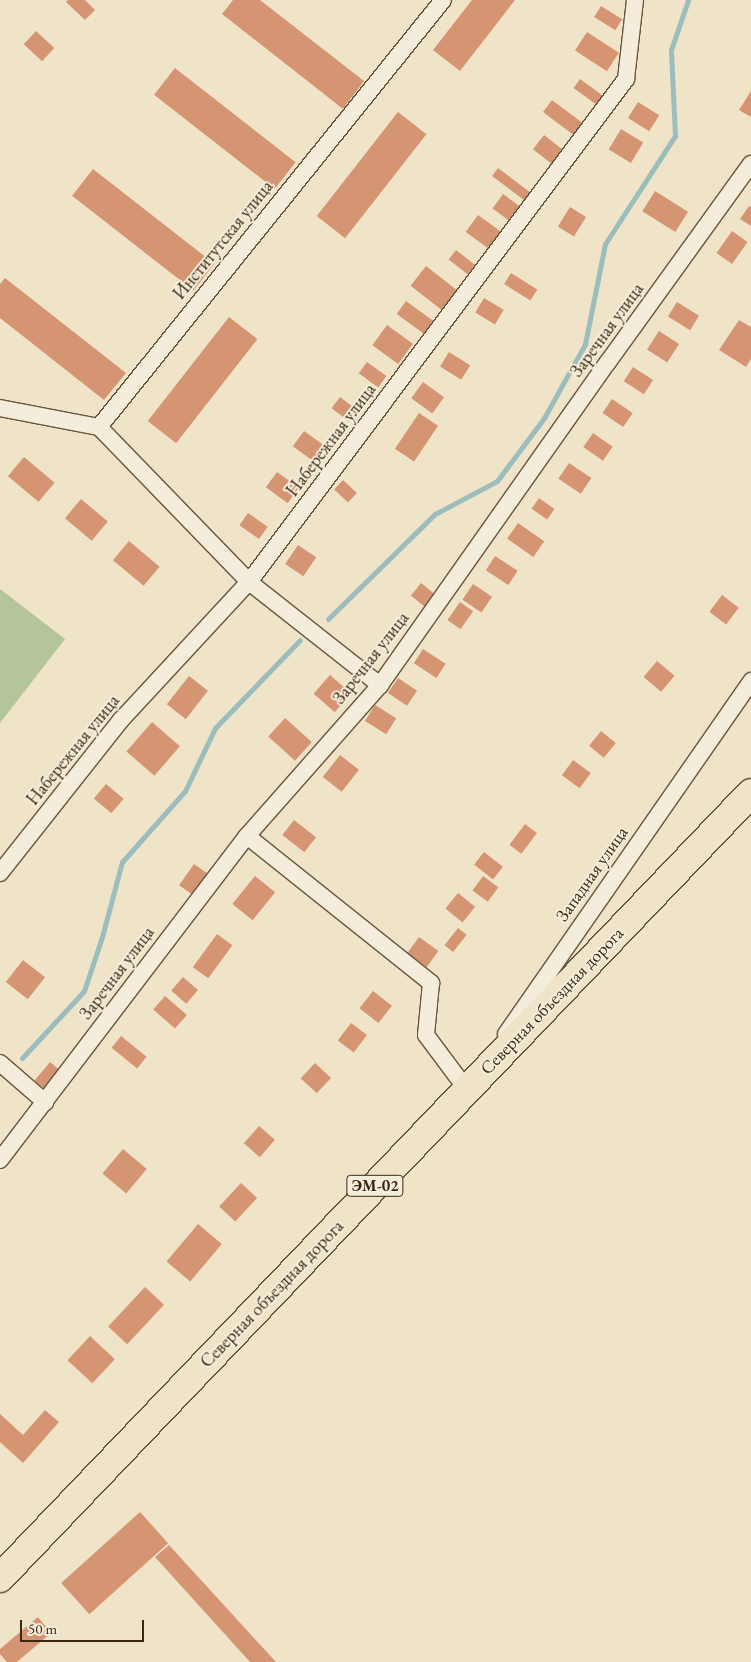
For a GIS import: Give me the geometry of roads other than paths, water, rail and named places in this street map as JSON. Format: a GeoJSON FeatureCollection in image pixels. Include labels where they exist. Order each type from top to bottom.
{"type":"FeatureCollection","features":[{"type":"Feature","properties":{"kind":"highway","name":"Северная объездная дорога"},"geometry":{"type":"LineString","coordinates":[[0,1578],[751,793]]}},
{"type":"Feature","properties":{"kind":"street","name":"Институтская улица"},"geometry":{"type":"LineString","coordinates":[[99,427],[443,0]]}},
{"type":"Feature","properties":{"kind":"street","name":"Набережная улица"},"geometry":{"type":"LineString","coordinates":[[0,872],[121,720],[249,582],[626,79],[635,0]]}},
{"type":"Feature","properties":{"kind":"street","name":"Заречная улица"},"geometry":{"type":"LineString","coordinates":[[0,1160],[247,836],[380,685],[608,362],[751,164]]}},
{"type":"Feature","properties":{"kind":"street"},"geometry":{"type":"LineString","coordinates":[[0,408],[99,427],[249,582],[380,685]]}},
{"type":"Feature","properties":{"kind":"street","name":"Западная улица"},"geometry":{"type":"LineString","coordinates":[[467,1090],[751,681]]}},
{"type":"Feature","properties":{"kind":"street"},"geometry":{"type":"LineString","coordinates":[[247,836],[431,983],[426,1034],[467,1090]]}},
{"type":"Feature","properties":{"kind":"street"},"geometry":{"type":"LineString","coordinates":[[0,1063],[44,1102]]}},
{"type":"Feature","properties":{"kind":"waterway"},"geometry":{"type":"LineString","coordinates":[[328,619],[435,514],[497,481],[544,418],[585,344],[605,244],[675,136],[671,50],[688,0]]}},
{"type":"Feature","properties":{"kind":"waterway"},"geometry":{"type":"LineString","coordinates":[[22,1058],[84,991],[102,937],[122,862],[185,791],[215,728],[300,640]]}}]}
